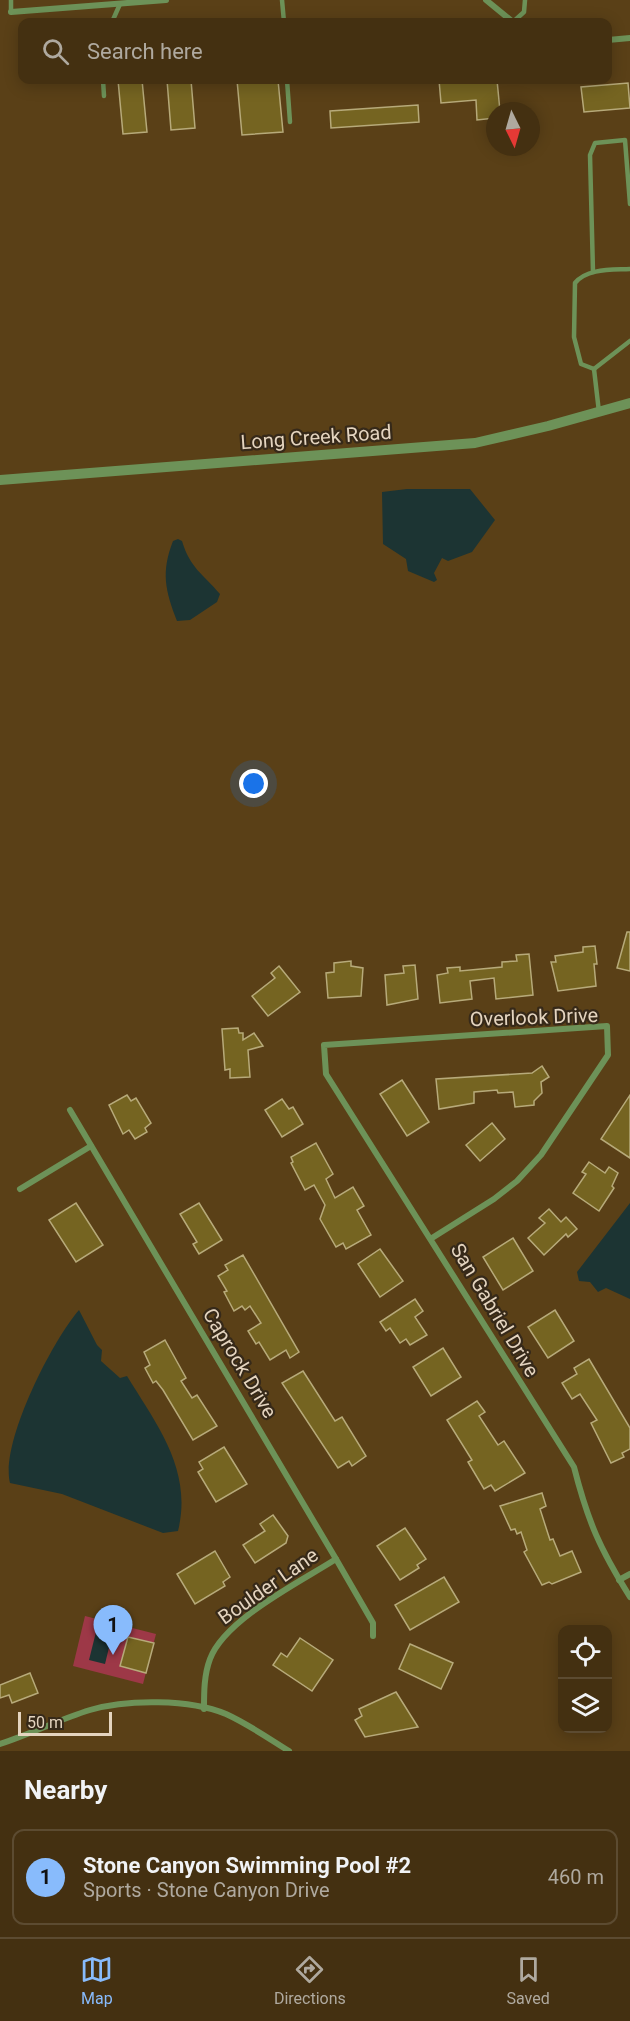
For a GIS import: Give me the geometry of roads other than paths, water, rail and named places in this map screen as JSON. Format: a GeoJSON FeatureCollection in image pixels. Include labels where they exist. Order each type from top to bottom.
{"type":"FeatureCollection","features":[{"type":"Feature","properties":{"kind":"street"},"geometry":{"type":"LineString","coordinates":[[11,12],[166,0]]}},
{"type":"Feature","properties":{"kind":"street"},"geometry":{"type":"LineString","coordinates":[[486,0],[508,18]]}},
{"type":"Feature","properties":{"kind":"street"},"geometry":{"type":"LineString","coordinates":[[612,40],[630,38]]}},
{"type":"Feature","properties":{"kind":"street","name":"Long Creek Road"},"geometry":{"type":"LineString","coordinates":[[0,480],[475,443],[630,403]]}},
{"type":"Feature","properties":{"kind":"street","name":"Overlook Drive"},"geometry":{"type":"LineString","coordinates":[[324,1046],[607,1026],[608,1055],[541,1155],[517,1181],[494,1199],[432,1238]]}},
{"type":"Feature","properties":{"kind":"street","name":"San Gabriel Drive"},"geometry":{"type":"LineString","coordinates":[[324,1046],[326,1074],[432,1238],[538,1413],[574,1467],[586,1515],[603,1554],[630,1597]]}},
{"type":"Feature","properties":{"kind":"street","name":"Caprock Drive"},"geometry":{"type":"LineString","coordinates":[[69,1110],[373,1623],[373,1636]]}},
{"type":"Feature","properties":{"kind":"street"},"geometry":{"type":"LineString","coordinates":[[20,1189],[91,1146]]}},
{"type":"Feature","properties":{"kind":"street","name":"Boulder Lane"},"geometry":{"type":"LineString","coordinates":[[204,1709],[205,1677],[211,1657],[220,1640],[236,1623],[336,1559]]}},
{"type":"Feature","properties":{"kind":"street"},"geometry":{"type":"LineString","coordinates":[[620,1580],[630,1574]]}},
{"type":"Feature","properties":{"kind":"street"},"geometry":{"type":"LineString","coordinates":[[0,1744],[91,1710],[137,1703],[182,1704],[224,1713],[289,1751]]}},
{"type":"Feature","properties":{"kind":"lane"},"geometry":{"type":"LineString","coordinates":[[11,0],[11,12]]}},
{"type":"Feature","properties":{"kind":"lane"},"geometry":{"type":"LineString","coordinates":[[282,0],[284,18]]}},
{"type":"Feature","properties":{"kind":"lane"},"geometry":{"type":"LineString","coordinates":[[517,18],[524,12],[525,0]]}},
{"type":"Feature","properties":{"kind":"lane"},"geometry":{"type":"LineString","coordinates":[[114,18],[120,4]]}},
{"type":"Feature","properties":{"kind":"lane"},"geometry":{"type":"LineString","coordinates":[[103,84],[104,96]]}},
{"type":"Feature","properties":{"kind":"lane"},"geometry":{"type":"LineString","coordinates":[[287,84],[290,122]]}},
{"type":"Feature","properties":{"kind":"lane"},"geometry":{"type":"LineString","coordinates":[[593,272],[591,148],[595,143],[627,140],[630,204]]}},
{"type":"Feature","properties":{"kind":"lane"},"geometry":{"type":"LineString","coordinates":[[594,369],[581,364],[574,337],[575,283],[580,276],[593,272],[630,268]]}},
{"type":"Feature","properties":{"kind":"lane"},"geometry":{"type":"LineString","coordinates":[[594,369],[612,358],[630,341]]}},
{"type":"Feature","properties":{"kind":"lane"},"geometry":{"type":"LineString","coordinates":[[594,369],[599,412]]}},
{"type":"Feature","properties":{"kind":"water"},"geometry":{"type":"Polygon","coordinates":[[[407,489],[470,489],[495,520],[472,552],[448,561],[442,558],[434,573],[437,580],[434,582],[408,571],[406,559],[383,544],[382,492],[407,489]]]}},
{"type":"Feature","properties":{"kind":"water"},"geometry":{"type":"Polygon","coordinates":[[[178,539],[182,541],[193,564],[220,594],[217,602],[190,620],[177,621],[167,590],[166,572],[173,541],[178,539]]]}},
{"type":"Feature","properties":{"kind":"water"},"geometry":{"type":"Polygon","coordinates":[[[630,1203],[630,1299],[606,1288],[598,1292],[590,1282],[579,1281],[577,1272],[630,1203]]]}},
{"type":"Feature","properties":{"kind":"water"},"geometry":{"type":"Polygon","coordinates":[[[79,1310],[97,1345],[102,1350],[101,1361],[120,1378],[127,1376],[150,1412],[169,1449],[181,1488],[178,1531],[163,1533],[62,1494],[10,1483],[9,1465],[20,1419],[55,1344],[79,1310]]]}},
{"type":"Feature","properties":{"kind":"water"},"geometry":{"type":"Polygon","coordinates":[[[97,1628],[113,1631],[105,1664],[89,1660],[97,1628]]]}},
{"type":"Feature","properties":{"kind":"place","name":"Stone Canyon Swimming Pool #2"},"geometry":{"type":"Point","coordinates":[113,1655]}}]}
